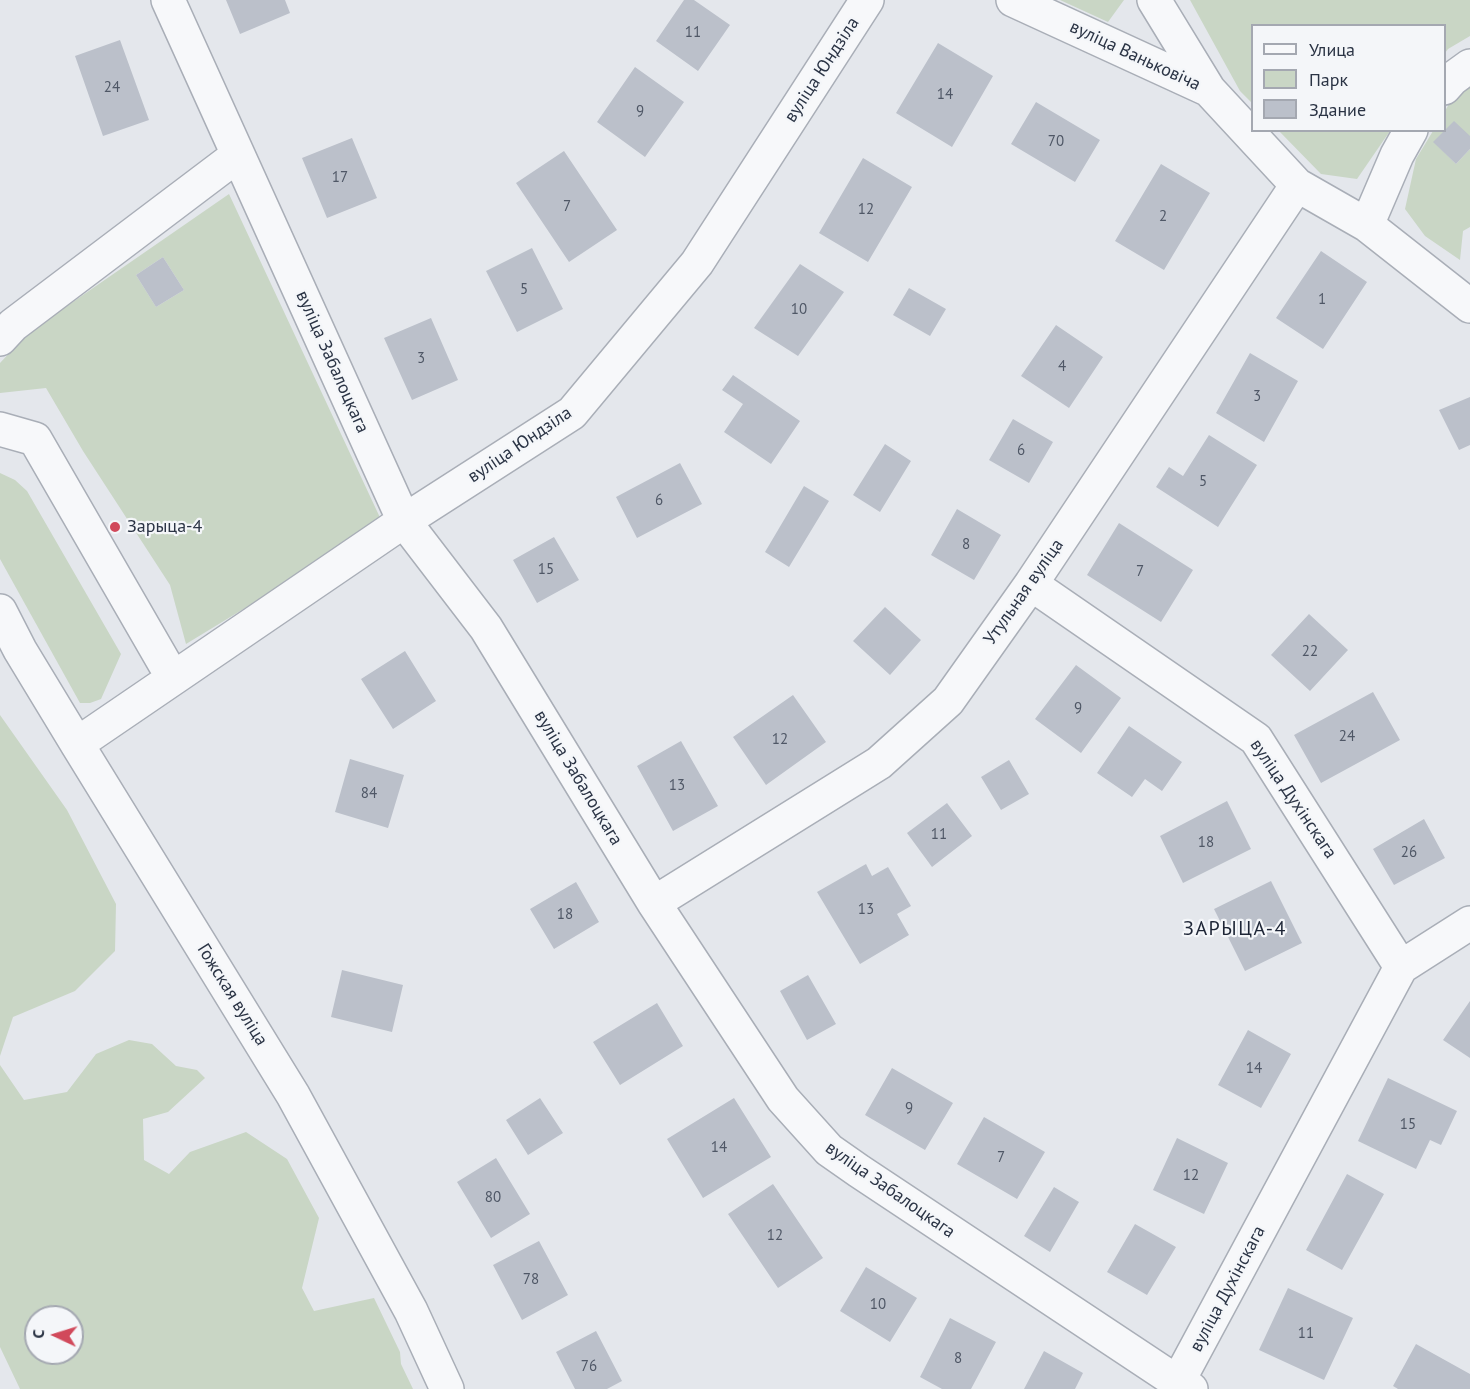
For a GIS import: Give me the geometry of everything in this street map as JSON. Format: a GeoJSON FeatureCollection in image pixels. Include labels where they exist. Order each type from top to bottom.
{"type":"FeatureCollection","features":[{"type":"Feature","properties":{"kind":"street","name":"вуліца Забалоцкага"},"geometry":{"type":"LineString","coordinates":[[168,0],[404,521],[486,628],[654,903],[783,1099],[829,1150],[1181,1387]]}},
{"type":"Feature","properties":{"kind":"street","name":"вуліца Юндзіла"},"geometry":{"type":"LineString","coordinates":[[77,744],[404,521],[572,413],[697,263],[867,0]]}},
{"type":"Feature","properties":{"kind":"street","name":"вуліца Ваньковіча"},"geometry":{"type":"LineString","coordinates":[[1013,0],[1209,90],[1296,184],[1367,225],[1470,306]]}},
{"type":"Feature","properties":{"kind":"street"},"geometry":{"type":"LineString","coordinates":[[1154,0],[1209,90]]}},
{"type":"Feature","properties":{"kind":"street"},"geometry":{"type":"LineString","coordinates":[[1446,86],[1470,66]]}},
{"type":"Feature","properties":{"kind":"street"},"geometry":{"type":"LineString","coordinates":[[1367,225],[1397,155],[1410,132]]}},
{"type":"Feature","properties":{"kind":"street"},"geometry":{"type":"LineString","coordinates":[[0,339],[13,325],[238,155]]}},
{"type":"Feature","properties":{"kind":"street","name":"Утульная вуліца"},"geometry":{"type":"LineString","coordinates":[[654,903],[879,763],[948,701],[1031,584],[1296,184]]}},
{"type":"Feature","properties":{"kind":"street"},"geometry":{"type":"LineString","coordinates":[[0,429],[35,440],[173,678]]}},
{"type":"Feature","properties":{"kind":"street","name":"вуліца Духінскага"},"geometry":{"type":"LineString","coordinates":[[1031,584],[1256,739],[1401,967]]}},
{"type":"Feature","properties":{"kind":"street","name":"Гожская вуліца"},"geometry":{"type":"LineString","coordinates":[[0,611],[20,650],[293,1095],[411,1311],[447,1389]]}},
{"type":"Feature","properties":{"kind":"street","name":"вуліца Духінскага"},"geometry":{"type":"LineString","coordinates":[[1181,1387],[1401,967],[1470,923]]}},
{"type":"Feature","properties":{"kind":"green space"},"geometry":{"type":"Polygon","coordinates":[[[1060,0],[1124,0],[1108,22],[1060,0]]]}},
{"type":"Feature","properties":{"kind":"green space"},"geometry":{"type":"Polygon","coordinates":[[[1190,0],[1470,0],[1470,36],[1446,52],[1446,24],[1251,24],[1251,102],[1240,91],[1190,0]]]}},
{"type":"Feature","properties":{"kind":"green space"},"geometry":{"type":"Polygon","coordinates":[[[1470,81],[1470,136],[1434,142],[1456,164],[1470,149],[1470,227],[1463,231],[1460,260],[1425,236],[1405,209],[1416,159],[1432,132],[1446,132],[1446,109],[1457,90],[1470,81]]]}},
{"type":"Feature","properties":{"kind":"green space"},"geometry":{"type":"Polygon","coordinates":[[[1280,132],[1389,132],[1357,179],[1321,174],[1280,132]]]}},
{"type":"Feature","properties":{"kind":"green space"},"geometry":{"type":"Polygon","coordinates":[[[229,194],[383,524],[186,644],[170,585],[83,451],[46,388],[0,393],[0,363],[28,333],[229,194]],[[163,257],[136,275],[156,307],[184,290],[163,257]]]}},
{"type":"Feature","properties":{"kind":"green space"},"geometry":{"type":"Polygon","coordinates":[[[0,473],[15,480],[27,491],[121,654],[101,699],[90,703],[80,703],[0,559],[0,473]]]}},
{"type":"Feature","properties":{"kind":"green space"},"geometry":{"type":"Polygon","coordinates":[[[0,715],[67,810],[116,904],[115,951],[75,991],[13,1017],[0,1056],[0,715]]]}},
{"type":"Feature","properties":{"kind":"green space"},"geometry":{"type":"Polygon","coordinates":[[[129,1040],[152,1044],[176,1066],[197,1070],[205,1078],[168,1112],[143,1119],[144,1160],[169,1174],[190,1152],[246,1132],[287,1159],[319,1218],[302,1288],[314,1311],[374,1298],[400,1352],[401,1364],[413,1389],[20,1389],[0,1347],[0,1065],[24,1100],[67,1092],[96,1054],[129,1040]]]}},
{"type":"Feature","properties":{"kind":"building"},"geometry":{"type":"Polygon","coordinates":[[[226,0],[285,0],[290,13],[240,34],[226,0]]]}},
{"type":"Feature","properties":{"kind":"building"},"geometry":{"type":"Polygon","coordinates":[[[684,0],[694,0],[730,25],[698,71],[656,41],[684,0]]]}},
{"type":"Feature","properties":{"kind":"building"},"geometry":{"type":"Polygon","coordinates":[[[120,40],[149,120],[103,136],[75,56],[120,40]]]}},
{"type":"Feature","properties":{"kind":"building"},"geometry":{"type":"Polygon","coordinates":[[[938,43],[993,76],[952,147],[896,113],[938,43]]]}},
{"type":"Feature","properties":{"kind":"building"},"geometry":{"type":"Polygon","coordinates":[[[635,67],[684,102],[645,157],[597,122],[635,67]]]}},
{"type":"Feature","properties":{"kind":"building"},"geometry":{"type":"Polygon","coordinates":[[[1036,102],[1100,140],[1075,182],[1011,144],[1036,102]]]}},
{"type":"Feature","properties":{"kind":"building"},"geometry":{"type":"Polygon","coordinates":[[[1454,121],[1470,136],[1470,149],[1456,164],[1433,142],[1443,132],[1446,132],[1454,121]]]}},
{"type":"Feature","properties":{"kind":"building"},"geometry":{"type":"Polygon","coordinates":[[[352,138],[377,198],[327,218],[302,158],[352,138]]]}},
{"type":"Feature","properties":{"kind":"building"},"geometry":{"type":"Polygon","coordinates":[[[564,151],[617,230],[569,262],[516,183],[564,151]]]}},
{"type":"Feature","properties":{"kind":"building"},"geometry":{"type":"Polygon","coordinates":[[[863,158],[912,187],[868,262],[819,233],[863,158]]]}},
{"type":"Feature","properties":{"kind":"building"},"geometry":{"type":"Polygon","coordinates":[[[1161,164],[1210,193],[1164,270],[1115,241],[1161,164]]]}},
{"type":"Feature","properties":{"kind":"building"},"geometry":{"type":"Polygon","coordinates":[[[532,248],[563,309],[517,332],[486,271],[532,248]]]}},
{"type":"Feature","properties":{"kind":"building"},"geometry":{"type":"Polygon","coordinates":[[[1321,251],[1367,282],[1323,349],[1276,318],[1321,251]]]}},
{"type":"Feature","properties":{"kind":"building"},"geometry":{"type":"Polygon","coordinates":[[[163,257],[184,290],[156,307],[136,275],[163,257]]]}},
{"type":"Feature","properties":{"kind":"building"},"geometry":{"type":"Polygon","coordinates":[[[800,264],[844,292],[798,356],[754,328],[800,264]]]}},
{"type":"Feature","properties":{"kind":"building"},"geometry":{"type":"Polygon","coordinates":[[[909,288],[946,309],[930,336],[893,315],[909,288]]]}},
{"type":"Feature","properties":{"kind":"building"},"geometry":{"type":"Polygon","coordinates":[[[431,318],[458,380],[412,400],[384,338],[431,318]]]}},
{"type":"Feature","properties":{"kind":"building"},"geometry":{"type":"Polygon","coordinates":[[[1056,325],[1103,357],[1069,408],[1021,376],[1056,325]]]}},
{"type":"Feature","properties":{"kind":"building"},"geometry":{"type":"Polygon","coordinates":[[[1250,353],[1298,381],[1264,442],[1216,413],[1250,353]]]}},
{"type":"Feature","properties":{"kind":"building"},"geometry":{"type":"Polygon","coordinates":[[[733,375],[800,421],[771,464],[724,432],[743,404],[722,390],[733,375]]]}},
{"type":"Feature","properties":{"kind":"building"},"geometry":{"type":"Polygon","coordinates":[[[1470,397],[1470,445],[1459,450],[1439,410],[1470,397]]]}},
{"type":"Feature","properties":{"kind":"building"},"geometry":{"type":"Polygon","coordinates":[[[1013,419],[1053,442],[1029,483],[989,460],[1013,419]]]}},
{"type":"Feature","properties":{"kind":"building"},"geometry":{"type":"Polygon","coordinates":[[[1209,435],[1257,465],[1218,527],[1156,487],[1169,467],[1183,476],[1209,435]]]}},
{"type":"Feature","properties":{"kind":"building"},"geometry":{"type":"Polygon","coordinates":[[[885,444],[911,461],[880,512],[853,495],[885,444]]]}},
{"type":"Feature","properties":{"kind":"building"},"geometry":{"type":"Polygon","coordinates":[[[680,463],[702,504],[637,538],[616,497],[680,463]]]}},
{"type":"Feature","properties":{"kind":"building"},"geometry":{"type":"Polygon","coordinates":[[[804,486],[829,501],[789,567],[765,552],[804,486]]]}},
{"type":"Feature","properties":{"kind":"building"},"geometry":{"type":"Polygon","coordinates":[[[957,509],[1001,535],[974,580],[931,555],[957,509]]]}},
{"type":"Feature","properties":{"kind":"building"},"geometry":{"type":"Polygon","coordinates":[[[1119,523],[1193,570],[1161,622],[1087,575],[1119,523]]]}},
{"type":"Feature","properties":{"kind":"building"},"geometry":{"type":"Polygon","coordinates":[[[554,537],[579,580],[537,603],[513,560],[554,537]]]}},
{"type":"Feature","properties":{"kind":"building"},"geometry":{"type":"Polygon","coordinates":[[[885,607],[921,640],[890,675],[853,641],[885,607]]]}},
{"type":"Feature","properties":{"kind":"building"},"geometry":{"type":"Polygon","coordinates":[[[1309,614],[1348,650],[1310,691],[1271,655],[1309,614]]]}},
{"type":"Feature","properties":{"kind":"building"},"geometry":{"type":"Polygon","coordinates":[[[405,651],[436,701],[393,729],[361,679],[405,651]]]}},
{"type":"Feature","properties":{"kind":"building"},"geometry":{"type":"Polygon","coordinates":[[[1076,665],[1121,698],[1081,753],[1035,719],[1076,665]]]}},
{"type":"Feature","properties":{"kind":"building"},"geometry":{"type":"Polygon","coordinates":[[[1373,692],[1400,740],[1321,783],[1294,735],[1373,692]]]}},
{"type":"Feature","properties":{"kind":"building"},"geometry":{"type":"Polygon","coordinates":[[[793,695],[826,742],[766,785],[733,737],[793,695]]]}},
{"type":"Feature","properties":{"kind":"building"},"geometry":{"type":"Polygon","coordinates":[[[1129,726],[1182,762],[1162,791],[1145,779],[1132,797],[1097,773],[1129,726]]]}},
{"type":"Feature","properties":{"kind":"building"},"geometry":{"type":"Polygon","coordinates":[[[681,741],[718,806],[673,831],[637,766],[681,741]]]}},
{"type":"Feature","properties":{"kind":"building"},"geometry":{"type":"Polygon","coordinates":[[[350,759],[404,775],[388,828],[335,812],[350,759]]]}},
{"type":"Feature","properties":{"kind":"building"},"geometry":{"type":"Polygon","coordinates":[[[1009,760],[1029,794],[1001,810],[981,777],[1009,760]]]}},
{"type":"Feature","properties":{"kind":"building"},"geometry":{"type":"Polygon","coordinates":[[[1227,801],[1251,849],[1183,883],[1160,836],[1227,801]]]}},
{"type":"Feature","properties":{"kind":"building"},"geometry":{"type":"Polygon","coordinates":[[[947,803],[972,836],[932,867],[907,833],[947,803]]]}},
{"type":"Feature","properties":{"kind":"building"},"geometry":{"type":"Polygon","coordinates":[[[1424,819],[1445,858],[1394,885],[1373,849],[1424,819]]]}},
{"type":"Feature","properties":{"kind":"building"},"geometry":{"type":"Polygon","coordinates":[[[866,864],[872,876],[888,867],[911,906],[897,914],[909,935],[860,964],[817,892],[866,864]]]}},
{"type":"Feature","properties":{"kind":"building"},"geometry":{"type":"Polygon","coordinates":[[[1271,881],[1302,943],[1245,971],[1214,909],[1271,881]]]}},
{"type":"Feature","properties":{"kind":"building"},"geometry":{"type":"Polygon","coordinates":[[[576,882],[599,922],[554,949],[530,909],[576,882]]]}},
{"type":"Feature","properties":{"kind":"building"},"geometry":{"type":"Polygon","coordinates":[[[342,970],[403,985],[392,1032],[331,1017],[342,970]]]}},
{"type":"Feature","properties":{"kind":"building"},"geometry":{"type":"Polygon","coordinates":[[[808,975],[836,1024],[807,1040],[780,991],[808,975]]]}},
{"type":"Feature","properties":{"kind":"building"},"geometry":{"type":"Polygon","coordinates":[[[1470,1001],[1470,1058],[1443,1040],[1470,1001]]]}},
{"type":"Feature","properties":{"kind":"building"},"geometry":{"type":"Polygon","coordinates":[[[657,1003],[683,1046],[620,1085],[593,1042],[657,1003]]]}},
{"type":"Feature","properties":{"kind":"building"},"geometry":{"type":"Polygon","coordinates":[[[1248,1030],[1291,1054],[1261,1108],[1218,1085],[1248,1030]]]}},
{"type":"Feature","properties":{"kind":"building"},"geometry":{"type":"Polygon","coordinates":[[[892,1068],[953,1103],[925,1150],[865,1115],[892,1068]]]}},
{"type":"Feature","properties":{"kind":"building"},"geometry":{"type":"Polygon","coordinates":[[[1388,1078],[1457,1111],[1441,1145],[1430,1140],[1416,1169],[1358,1141],[1388,1078]]]}},
{"type":"Feature","properties":{"kind":"building"},"geometry":{"type":"Polygon","coordinates":[[[540,1098],[563,1133],[528,1155],[506,1120],[540,1098]]]}},
{"type":"Feature","properties":{"kind":"building"},"geometry":{"type":"Polygon","coordinates":[[[734,1098],[771,1157],[703,1198],[667,1139],[734,1098]]]}},
{"type":"Feature","properties":{"kind":"building"},"geometry":{"type":"Polygon","coordinates":[[[984,1117],[1045,1152],[1017,1199],[957,1164],[984,1117]]]}},
{"type":"Feature","properties":{"kind":"building"},"geometry":{"type":"Polygon","coordinates":[[[1177,1138],[1228,1163],[1204,1214],[1153,1190],[1177,1138]]]}},
{"type":"Feature","properties":{"kind":"building"},"geometry":{"type":"Polygon","coordinates":[[[496,1158],[530,1214],[491,1238],[457,1182],[496,1158]]]}},
{"type":"Feature","properties":{"kind":"building"},"geometry":{"type":"Polygon","coordinates":[[[1347,1174],[1384,1194],[1342,1270],[1306,1250],[1347,1174]]]}},
{"type":"Feature","properties":{"kind":"building"},"geometry":{"type":"Polygon","coordinates":[[[773,1184],[823,1258],[778,1288],[728,1214],[773,1184]]]}},
{"type":"Feature","properties":{"kind":"building"},"geometry":{"type":"Polygon","coordinates":[[[1054,1187],[1079,1202],[1050,1252],[1024,1236],[1054,1187]]]}},
{"type":"Feature","properties":{"kind":"building"},"geometry":{"type":"Polygon","coordinates":[[[1135,1224],[1176,1247],[1147,1295],[1107,1272],[1135,1224]]]}},
{"type":"Feature","properties":{"kind":"building"},"geometry":{"type":"Polygon","coordinates":[[[539,1241],[568,1295],[522,1320],[493,1265],[539,1241]]]}},
{"type":"Feature","properties":{"kind":"building"},"geometry":{"type":"Polygon","coordinates":[[[866,1267],[917,1298],[890,1342],[840,1311],[866,1267]]]}},
{"type":"Feature","properties":{"kind":"building"},"geometry":{"type":"Polygon","coordinates":[[[1288,1288],[1353,1318],[1324,1380],[1259,1350],[1288,1288]]]}},
{"type":"Feature","properties":{"kind":"building"},"geometry":{"type":"Polygon","coordinates":[[[950,1318],[996,1342],[971,1389],[942,1389],[920,1377],[950,1318]]]}},
{"type":"Feature","properties":{"kind":"building"},"geometry":{"type":"Polygon","coordinates":[[[596,1331],[622,1381],[607,1389],[575,1389],[556,1352],[596,1331]]]}},
{"type":"Feature","properties":{"kind":"building"},"geometry":{"type":"Polygon","coordinates":[[[1416,1344],[1470,1374],[1470,1389],[1398,1389],[1393,1386],[1416,1344]]]}},
{"type":"Feature","properties":{"kind":"building"},"geometry":{"type":"Polygon","coordinates":[[[1044,1351],[1083,1373],[1075,1389],[1024,1389],[1044,1351]]]}},
{"type":"Feature","properties":{"kind":"place","name":"Зарыца-4"},"geometry":{"type":"Point","coordinates":[115,527]}},
{"type":"Feature","properties":{"kind":"district","name":"ЗАРЫЦА-4"},"geometry":{"type":"Point","coordinates":[1235,929]}}]}
